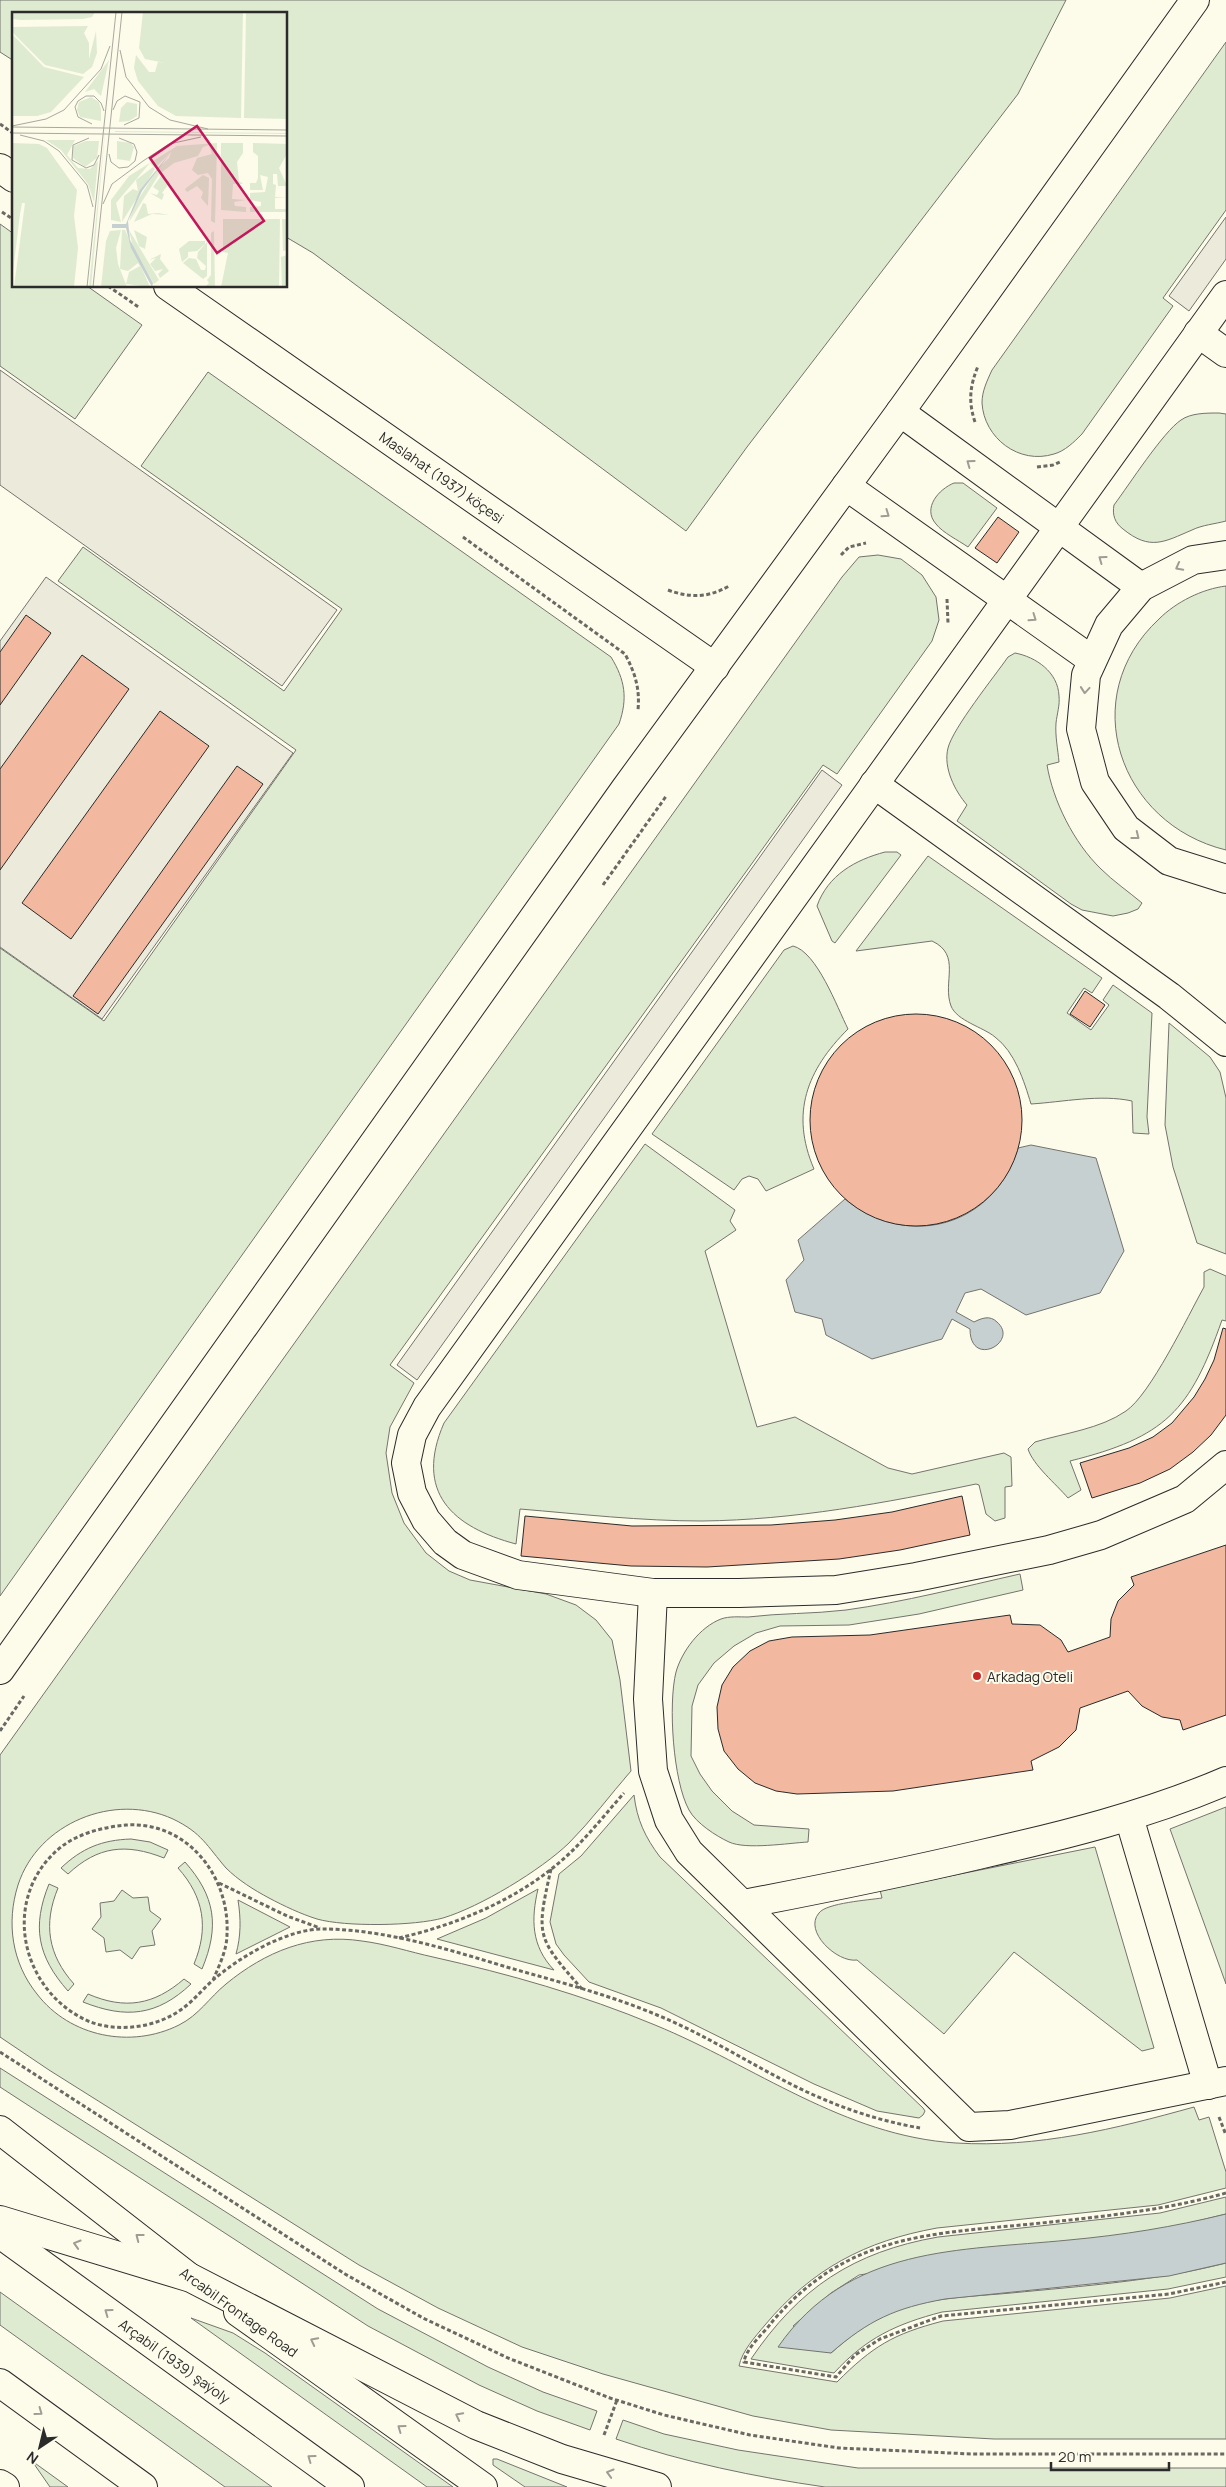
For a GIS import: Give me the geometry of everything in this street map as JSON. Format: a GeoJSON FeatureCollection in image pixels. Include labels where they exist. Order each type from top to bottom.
{"type":"FeatureCollection","features":[{"type":"Feature","properties":{"kind":"street"},"geometry":{"type":"LineString","coordinates":[[0,1670],[624,789],[900,412],[1195,0]]}},
{"type":"Feature","properties":{"kind":"street"},"geometry":{"type":"LineString","coordinates":[[0,168],[12,177]]}},
{"type":"Feature","properties":{"kind":"street","name":"Maslahat (1937) köçesi"},"geometry":{"type":"LineString","coordinates":[[171,288],[715,666]]}},
{"type":"Feature","properties":{"kind":"street"},"geometry":{"type":"LineString","coordinates":[[1226,295],[433,1399],[412,1435],[406,1463],[412,1493],[426,1520],[445,1542],[463,1555],[518,1575],[653,1593],[739,1594],[836,1590],[916,1577],[1049,1550],[1102,1535],[1185,1499],[1226,1465]]}},
{"type":"Feature","properties":{"kind":"street"},"geometry":{"type":"LineString","coordinates":[[1198,333],[1226,353]]}},
{"type":"Feature","properties":{"kind":"street"},"geometry":{"type":"LineString","coordinates":[[900,412],[1141,587]]}},
{"type":"Feature","properties":{"kind":"street"},"geometry":{"type":"LineString","coordinates":[[846,486],[1092,660]]}},
{"type":"Feature","properties":{"kind":"street"},"geometry":{"type":"LineString","coordinates":[[1226,555],[1193,560],[1141,587],[1109,625],[1086,675],[1081,729],[1095,782],[1126,828],[1169,861],[1226,879]]}},
{"type":"Feature","properties":{"kind":"street"},"geometry":{"type":"LineString","coordinates":[[874,784],[1169,996],[1226,1042]]}},
{"type":"Feature","properties":{"kind":"street"},"geometry":{"type":"LineString","coordinates":[[653,1593],[648,1699],[653,1771],[669,1820],[689,1852],[969,2127],[1010,2125],[1217,2083],[1129,1817]]}},
{"type":"Feature","properties":{"kind":"street"},"geometry":{"type":"LineString","coordinates":[[744,1904],[922,1868],[1035,1842],[1129,1817],[1226,1781]]}},
{"type":"Feature","properties":{"kind":"street","name":"Arcabil Frontage Road"},"geometry":{"type":"LineString","coordinates":[[0,2130],[191,2278],[483,2487]]}},
{"type":"Feature","properties":{"kind":"street"},"geometry":{"type":"LineString","coordinates":[[0,2220],[191,2278],[476,2425],[562,2460],[657,2487]]}},
{"type":"Feature","properties":{"kind":"street","name":"Arçabil (1939) şaýoly"},"geometry":{"type":"LineString","coordinates":[[0,2234],[350,2487]]}},
{"type":"Feature","properties":{"kind":"street"},"geometry":{"type":"LineString","coordinates":[[0,2383],[143,2487]]}},
{"type":"Feature","properties":{"kind":"street"},"geometry":{"type":"LineString","coordinates":[[0,2484],[5,2487]]}},
{"type":"Feature","properties":{"kind":"path"},"geometry":{"type":"LineString","coordinates":[[0,124],[12,133]]}},
{"type":"Feature","properties":{"kind":"path"},"geometry":{"type":"LineString","coordinates":[[0,211],[12,219]]}},
{"type":"Feature","properties":{"kind":"path"},"geometry":{"type":"LineString","coordinates":[[111,288],[146,313]]}},
{"type":"Feature","properties":{"kind":"path"},"geometry":{"type":"LineString","coordinates":[[976,429],[970,406],[970,384],[980,361]]}},
{"type":"Feature","properties":{"kind":"path"},"geometry":{"type":"LineString","coordinates":[[1034,467],[1054,465],[1069,458]]}},
{"type":"Feature","properties":{"kind":"path"},"geometry":{"type":"LineString","coordinates":[[457,533],[625,654],[635,674],[639,695],[637,714]]}},
{"type":"Feature","properties":{"kind":"path"},"geometry":{"type":"LineString","coordinates":[[839,558],[849,547],[872,542]]}},
{"type":"Feature","properties":{"kind":"path"},"geometry":{"type":"LineString","coordinates":[[660,585],[686,596],[702,597],[719,592],[735,580]]}},
{"type":"Feature","properties":{"kind":"path"},"geometry":{"type":"LineString","coordinates":[[945,631],[948,623],[946,594]]}},
{"type":"Feature","properties":{"kind":"path"},"geometry":{"type":"LineString","coordinates":[[601,887],[671,789]]}},
{"type":"Feature","properties":{"kind":"path"},"geometry":{"type":"LineString","coordinates":[[0,1731],[29,1690]]}},
{"type":"Feature","properties":{"kind":"path"},"geometry":{"type":"LineString","coordinates":[[398,1938],[431,1930],[484,1909],[524,1888],[551,1870],[576,1848],[633,1783],[653,1771]]}},
{"type":"Feature","properties":{"kind":"path"},"geometry":{"type":"LineString","coordinates":[[213,1980],[228,1936],[224,1894],[214,1872],[202,1857],[184,1840],[162,1829],[138,1825],[95,1831],[76,1837],[59,1848],[45,1864],[32,1886],[25,1907],[23,1931],[27,1953],[35,1972],[49,1992],[88,2021],[111,2026],[136,2027],[158,2022],[179,2012],[213,1980],[266,1945],[293,1934],[321,1928]]}},
{"type":"Feature","properties":{"kind":"path"},"geometry":{"type":"LineString","coordinates":[[551,1870],[542,1908],[541,1931],[547,1946],[556,1960],[582,1989]]}},
{"type":"Feature","properties":{"kind":"path"},"geometry":{"type":"LineString","coordinates":[[218,1883],[287,1916],[321,1928],[398,1938],[582,1989],[658,2015],[806,2091],[876,2120],[926,2130],[969,2127]]}},
{"type":"Feature","properties":{"kind":"path"},"geometry":{"type":"LineString","coordinates":[[0,2052],[345,2274],[422,2318],[508,2358],[610,2398],[664,2414],[750,2435],[839,2448],[972,2454],[1226,2454]]}},
{"type":"Feature","properties":{"kind":"path"},"geometry":{"type":"LineString","coordinates":[[1226,2193],[1160,2209],[938,2233],[908,2238],[883,2246],[853,2258],[806,2289],[766,2330],[744,2362],[836,2377],[855,2355],[880,2339],[942,2316],[1169,2294],[1226,2282]]}},
{"type":"Feature","properties":{"kind":"green space"},"geometry":{"type":"Polygon","coordinates":[[[0,0],[1066,0],[1018,94],[747,447],[686,531],[313,253],[288,238],[288,12],[12,12],[12,60],[0,52],[0,0]]]}},
{"type":"Feature","properties":{"kind":"green space"},"geometry":{"type":"Polygon","coordinates":[[[1226,42],[1226,210],[1163,298],[1173,306],[1082,434],[1058,453],[1028,456],[1016,452],[996,437],[984,416],[983,394],[992,370],[1226,42]]]}},
{"type":"Feature","properties":{"kind":"green space"},"geometry":{"type":"Polygon","coordinates":[[[0,224],[12,233],[12,288],[90,288],[142,325],[75,419],[0,366],[0,224]]]}},
{"type":"Feature","properties":{"kind":"green space"},"geometry":{"type":"Polygon","coordinates":[[[208,372],[611,657],[622,681],[624,706],[619,724],[0,1596],[0,948],[104,1021],[296,750],[58,581],[83,547],[284,691],[342,609],[141,466],[208,372]]]}},
{"type":"Feature","properties":{"kind":"green space"},"geometry":{"type":"Polygon","coordinates":[[[1226,414],[1226,521],[1200,527],[1165,541],[1157,542],[1141,540],[1120,527],[1113,512],[1114,505],[1165,436],[1181,420],[1189,416],[1226,414]]]}},
{"type":"Feature","properties":{"kind":"green space"},"geometry":{"type":"Polygon","coordinates":[[[954,483],[963,483],[997,508],[968,547],[943,530],[932,518],[931,512],[934,500],[938,494],[954,483]]]}},
{"type":"Feature","properties":{"kind":"green space"},"geometry":{"type":"Polygon","coordinates":[[[878,555],[901,559],[922,575],[936,597],[939,620],[932,641],[837,774],[823,765],[390,1365],[414,1383],[390,1427],[386,1453],[392,1493],[404,1523],[426,1553],[449,1571],[470,1580],[546,1594],[576,1605],[596,1620],[612,1640],[620,1680],[631,1771],[577,1835],[543,1865],[492,1897],[458,1913],[431,1921],[415,1923],[362,1924],[329,1922],[311,1917],[275,1901],[241,1881],[226,1868],[198,1835],[183,1824],[150,1812],[127,1809],[103,1812],[81,1819],[60,1830],[42,1845],[28,1863],[14,1899],[12,1928],[14,1942],[17,1956],[29,1982],[51,2009],[66,2020],[102,2035],[141,2036],[179,2025],[204,2006],[226,1984],[272,1954],[306,1943],[343,1939],[380,1944],[490,1971],[546,1986],[601,2004],[692,2042],[801,2097],[838,2113],[876,2127],[915,2138],[956,2143],[987,2144],[1047,2140],[1135,2123],[1194,2107],[1199,2120],[1209,2117],[1226,2172],[1226,2188],[1158,2205],[937,2228],[886,2241],[842,2260],[802,2288],[783,2305],[753,2339],[743,2355],[739,2366],[837,2382],[873,2350],[885,2343],[910,2331],[943,2321],[1170,2298],[1226,2286],[1226,2439],[994,2439],[831,2430],[753,2416],[603,2374],[522,2347],[438,2308],[359,2265],[49,2070],[0,2037],[0,1755],[842,577],[859,557],[878,555]]]}},
{"type":"Feature","properties":{"kind":"green space"},"geometry":{"type":"Polygon","coordinates":[[[1226,586],[1226,850],[1189,836],[1159,814],[1136,786],[1121,754],[1115,720],[1119,684],[1133,650],[1159,619],[1173,607],[1190,597],[1226,586]]]}},
{"type":"Feature","properties":{"kind":"green space"},"geometry":{"type":"Polygon","coordinates":[[[1015,653],[1038,662],[1050,673],[1058,687],[1059,703],[1056,738],[1059,762],[1047,765],[1054,793],[1066,821],[1091,859],[1142,903],[1138,909],[1113,916],[1082,910],[957,821],[967,805],[951,779],[947,763],[951,739],[1008,657],[1015,653]]]}},
{"type":"Feature","properties":{"kind":"green space"},"geometry":{"type":"Polygon","coordinates":[[[885,852],[897,852],[901,855],[835,943],[832,941],[817,906],[822,895],[835,877],[844,870],[863,859],[885,852]]]}},
{"type":"Feature","properties":{"kind":"green space"},"geometry":{"type":"Polygon","coordinates":[[[928,856],[1102,978],[1092,993],[1084,988],[1067,1013],[1091,1030],[1109,1005],[1103,1000],[1113,985],[1152,1013],[1147,1117],[1149,1134],[1133,1133],[1132,1101],[1094,1098],[1031,1104],[1022,1077],[1002,1043],[990,1033],[964,1020],[954,1011],[951,1006],[948,988],[949,961],[941,947],[932,941],[856,951],[928,856]]]}},
{"type":"Feature","properties":{"kind":"green space"},"geometry":{"type":"Polygon","coordinates":[[[793,946],[802,950],[818,969],[848,1029],[822,1060],[807,1093],[803,1111],[803,1129],[814,1169],[766,1191],[758,1179],[749,1176],[742,1179],[734,1190],[652,1134],[784,950],[793,946]]]}},
{"type":"Feature","properties":{"kind":"green space"},"geometry":{"type":"Polygon","coordinates":[[[1169,1023],[1210,1057],[1220,1072],[1226,1098],[1226,1254],[1197,1243],[1173,1167],[1165,1125],[1169,1023]]]}},
{"type":"Feature","properties":{"kind":"green space"},"geometry":{"type":"Polygon","coordinates":[[[645,1144],[735,1210],[730,1221],[736,1230],[705,1251],[757,1427],[795,1417],[888,1468],[912,1474],[1004,1453],[1011,1457],[1012,1486],[1005,1487],[1005,1518],[995,1521],[986,1514],[979,1485],[976,1484],[908,1498],[839,1509],[736,1520],[656,1520],[520,1509],[516,1544],[493,1537],[474,1528],[457,1516],[445,1503],[437,1487],[434,1469],[436,1447],[444,1423],[645,1144]]]}},
{"type":"Feature","properties":{"kind":"green space"},"geometry":{"type":"Polygon","coordinates":[[[1210,1269],[1226,1276],[1226,1321],[1222,1320],[1198,1377],[1185,1398],[1170,1416],[1152,1430],[1130,1442],[1070,1461],[1081,1490],[1068,1498],[1040,1468],[1028,1449],[1035,1442],[1105,1422],[1126,1411],[1136,1402],[1168,1354],[1204,1287],[1204,1272],[1210,1269]]]}},
{"type":"Feature","properties":{"kind":"green space"},"geometry":{"type":"Polygon","coordinates":[[[1020,1574],[1023,1590],[919,1614],[849,1625],[780,1626],[756,1633],[734,1646],[714,1663],[698,1685],[692,1706],[691,1756],[700,1774],[712,1791],[732,1811],[754,1825],[809,1829],[808,1842],[756,1846],[736,1844],[712,1833],[692,1815],[679,1781],[672,1722],[672,1703],[676,1672],[679,1664],[687,1648],[706,1628],[727,1617],[834,1611],[868,1607],[1020,1574]]]}},
{"type":"Feature","properties":{"kind":"green space"},"geometry":{"type":"Polygon","coordinates":[[[634,1795],[642,1828],[660,1857],[923,2108],[925,2111],[923,2115],[919,2118],[877,2111],[814,2084],[661,2008],[589,1982],[564,1955],[556,1944],[550,1922],[559,1874],[581,1856],[634,1795]]]}},
{"type":"Feature","properties":{"kind":"green space"},"geometry":{"type":"Polygon","coordinates":[[[1226,1807],[1226,1984],[1170,1829],[1226,1807]]]}},
{"type":"Feature","properties":{"kind":"green space"},"geometry":{"type":"Polygon","coordinates":[[[131,1839],[150,1842],[168,1850],[164,1858],[137,1850],[113,1850],[90,1858],[68,1874],[61,1868],[77,1855],[93,1846],[111,1841],[131,1839]]]}},
{"type":"Feature","properties":{"kind":"green space"},"geometry":{"type":"Polygon","coordinates":[[[1095,1847],[1154,2048],[1142,2051],[1014,1952],[944,2034],[857,1960],[849,1960],[832,1951],[824,1944],[815,1928],[815,1920],[823,1910],[839,1904],[882,1898],[880,1890],[1095,1847]]]}},
{"type":"Feature","properties":{"kind":"green space"},"geometry":{"type":"Polygon","coordinates":[[[185,1862],[203,1887],[212,1912],[211,1939],[202,1969],[194,1964],[201,1938],[201,1913],[194,1890],[178,1868],[185,1862]]]}},
{"type":"Feature","properties":{"kind":"green space"},"geometry":{"type":"Polygon","coordinates":[[[49,1884],[58,1888],[51,1914],[51,1939],[58,1962],[74,1984],[68,1991],[50,1965],[44,1953],[41,1940],[40,1914],[49,1884]]]}},
{"type":"Feature","properties":{"kind":"green space"},"geometry":{"type":"Polygon","coordinates":[[[538,1889],[534,1911],[535,1932],[537,1942],[546,1961],[554,1970],[437,1939],[486,1918],[538,1889]]]}},
{"type":"Feature","properties":{"kind":"green space"},"geometry":{"type":"Polygon","coordinates":[[[122,1890],[133,1898],[148,1897],[150,1911],[161,1919],[152,1931],[155,1945],[140,1947],[132,1959],[120,1950],[106,1952],[104,1938],[92,1929],[101,1917],[100,1903],[114,1901],[122,1890]]]}},
{"type":"Feature","properties":{"kind":"green space"},"geometry":{"type":"Polygon","coordinates":[[[238,1900],[290,1927],[236,1954],[240,1927],[238,1900]]]}},
{"type":"Feature","properties":{"kind":"green space"},"geometry":{"type":"Polygon","coordinates":[[[184,1979],[191,1984],[178,1995],[166,2003],[140,2011],[113,2011],[83,2002],[88,1994],[114,2002],[139,2002],[162,1995],[184,1979]]]}},
{"type":"Feature","properties":{"kind":"green space"},"geometry":{"type":"Polygon","coordinates":[[[0,2068],[378,2309],[488,2367],[543,2392],[597,2411],[590,2430],[537,2411],[479,2385],[368,2326],[0,2087],[0,2068]]]}},
{"type":"Feature","properties":{"kind":"green space"},"geometry":{"type":"Polygon","coordinates":[[[1226,2197],[1226,2214],[1161,2230],[859,2275],[831,2293],[793,2326],[831,2353],[856,2333],[883,2316],[930,2301],[1119,2282],[1173,2274],[1226,2263],[1226,2277],[1168,2289],[942,2312],[896,2327],[870,2341],[834,2373],[751,2359],[769,2334],[809,2293],[854,2263],[880,2252],[938,2237],[1160,2213],[1226,2197]]]}},
{"type":"Feature","properties":{"kind":"green space"},"geometry":{"type":"Polygon","coordinates":[[[0,2292],[272,2487],[225,2487],[0,2325],[0,2292]]]}},
{"type":"Feature","properties":{"kind":"green space"},"geometry":{"type":"Polygon","coordinates":[[[191,2318],[233,2333],[265,2353],[453,2487],[427,2487],[191,2318]]]}},
{"type":"Feature","properties":{"kind":"green space"},"geometry":{"type":"Polygon","coordinates":[[[623,2420],[664,2434],[738,2450],[858,2468],[1226,2468],[1226,2487],[825,2487],[719,2468],[667,2455],[616,2439],[623,2420]]]}},
{"type":"Feature","properties":{"kind":"green space"},"geometry":{"type":"Polygon","coordinates":[[[493,2459],[567,2487],[525,2487],[493,2465],[493,2459]]]}},
{"type":"Feature","properties":{"kind":"green space"},"geometry":{"type":"Polygon","coordinates":[[[32,2461],[68,2487],[50,2487],[32,2461]]]}},
{"type":"Feature","properties":{"kind":"shaded area"},"geometry":{"type":"Polygon","coordinates":[[[1226,217],[1226,259],[1189,311],[1169,296],[1226,217]]]}},
{"type":"Feature","properties":{"kind":"shaded area"},"geometry":{"type":"Polygon","coordinates":[[[0,370],[337,610],[282,686],[0,485],[0,370]]]}},
{"type":"Feature","properties":{"kind":"shaded area"},"geometry":{"type":"Polygon","coordinates":[[[46,577],[293,753],[102,1019],[0,947],[0,641],[46,577]]]}},
{"type":"Feature","properties":{"kind":"shaded area"},"geometry":{"type":"Polygon","coordinates":[[[822,770],[842,785],[417,1380],[397,1365],[822,770]]]}},
{"type":"Feature","properties":{"kind":"shaded area"},"geometry":{"type":"Polygon","coordinates":[[[1031,1145],[1096,1158],[1124,1251],[1100,1293],[1026,1315],[981,1289],[965,1293],[956,1312],[974,1322],[980,1319],[992,1318],[1002,1330],[999,1344],[985,1350],[977,1348],[972,1341],[970,1329],[952,1319],[942,1339],[872,1359],[826,1335],[822,1319],[795,1312],[786,1280],[804,1260],[798,1240],[845,1199],[870,1215],[895,1224],[921,1226],[946,1222],[969,1212],[990,1196],[1006,1175],[1018,1148],[1031,1145]]]}},
{"type":"Feature","properties":{"kind":"shaded area"},"geometry":{"type":"Polygon","coordinates":[[[1226,2214],[1226,2263],[1169,2276],[945,2299],[897,2311],[884,2317],[858,2332],[831,2353],[778,2347],[806,2314],[838,2289],[872,2271],[908,2259],[987,2247],[1128,2233],[1167,2227],[1226,2214]]]}},
{"type":"Feature","properties":{"kind":"building"},"geometry":{"type":"Polygon","coordinates":[[[998,517],[1019,532],[997,563],[975,548],[998,517]]]}},
{"type":"Feature","properties":{"kind":"building"},"geometry":{"type":"Polygon","coordinates":[[[26,615],[51,633],[0,705],[0,652],[26,615]]]}},
{"type":"Feature","properties":{"kind":"building"},"geometry":{"type":"Polygon","coordinates":[[[82,655],[129,689],[0,870],[0,769],[82,655]]]}},
{"type":"Feature","properties":{"kind":"building"},"geometry":{"type":"Polygon","coordinates":[[[160,711],[209,746],[71,939],[22,903],[160,711]]]}},
{"type":"Feature","properties":{"kind":"building"},"geometry":{"type":"Polygon","coordinates":[[[237,766],[263,784],[98,1014],[73,996],[237,766]]]}},
{"type":"Feature","properties":{"kind":"building"},"geometry":{"type":"Polygon","coordinates":[[[1085,991],[1105,1005],[1090,1027],[1070,1014],[1085,991]]]}},
{"type":"Feature","properties":{"kind":"building"},"geometry":{"type":"Polygon","coordinates":[[[906,1014],[926,1014],[947,1018],[966,1026],[984,1038],[998,1052],[1010,1070],[1018,1089],[1022,1120],[1018,1151],[1010,1170],[998,1188],[984,1202],[966,1214],[947,1222],[926,1226],[906,1226],[885,1222],[866,1214],[848,1202],[834,1188],[822,1170],[814,1151],[810,1130],[810,1110],[814,1089],[822,1070],[834,1052],[848,1038],[866,1026],[885,1018],[906,1014]]]}},
{"type":"Feature","properties":{"kind":"building"},"geometry":{"type":"Polygon","coordinates":[[[1223,1328],[1226,1329],[1226,1415],[1211,1435],[1193,1452],[1170,1469],[1140,1483],[1092,1498],[1080,1463],[1129,1448],[1153,1437],[1172,1423],[1194,1397],[1205,1379],[1214,1360],[1223,1328]]]}},
{"type":"Feature","properties":{"kind":"building"},"geometry":{"type":"Polygon","coordinates":[[[962,1496],[970,1535],[900,1550],[839,1559],[707,1567],[631,1566],[521,1556],[525,1516],[632,1526],[771,1525],[835,1520],[892,1512],[962,1496]]]}},
{"type":"Feature","properties":{"kind":"building","name":"Arkadag Oteli"},"geometry":{"type":"Polygon","coordinates":[[[1226,1545],[1226,1715],[1183,1730],[1180,1720],[1162,1717],[1142,1706],[1128,1691],[1080,1708],[1076,1730],[1059,1747],[1031,1761],[1033,1770],[893,1791],[797,1794],[776,1791],[755,1783],[738,1769],[724,1751],[718,1729],[717,1707],[722,1685],[733,1667],[750,1651],[769,1641],[792,1637],[870,1635],[1010,1615],[1012,1624],[1040,1625],[1061,1640],[1068,1652],[1110,1637],[1111,1619],[1118,1601],[1134,1585],[1131,1577],[1226,1545]]]}},
{"type":"Feature","properties":{"kind":"place","name":"Arkadag Oteli"},"geometry":{"type":"Point","coordinates":[977,1676]}}]}
